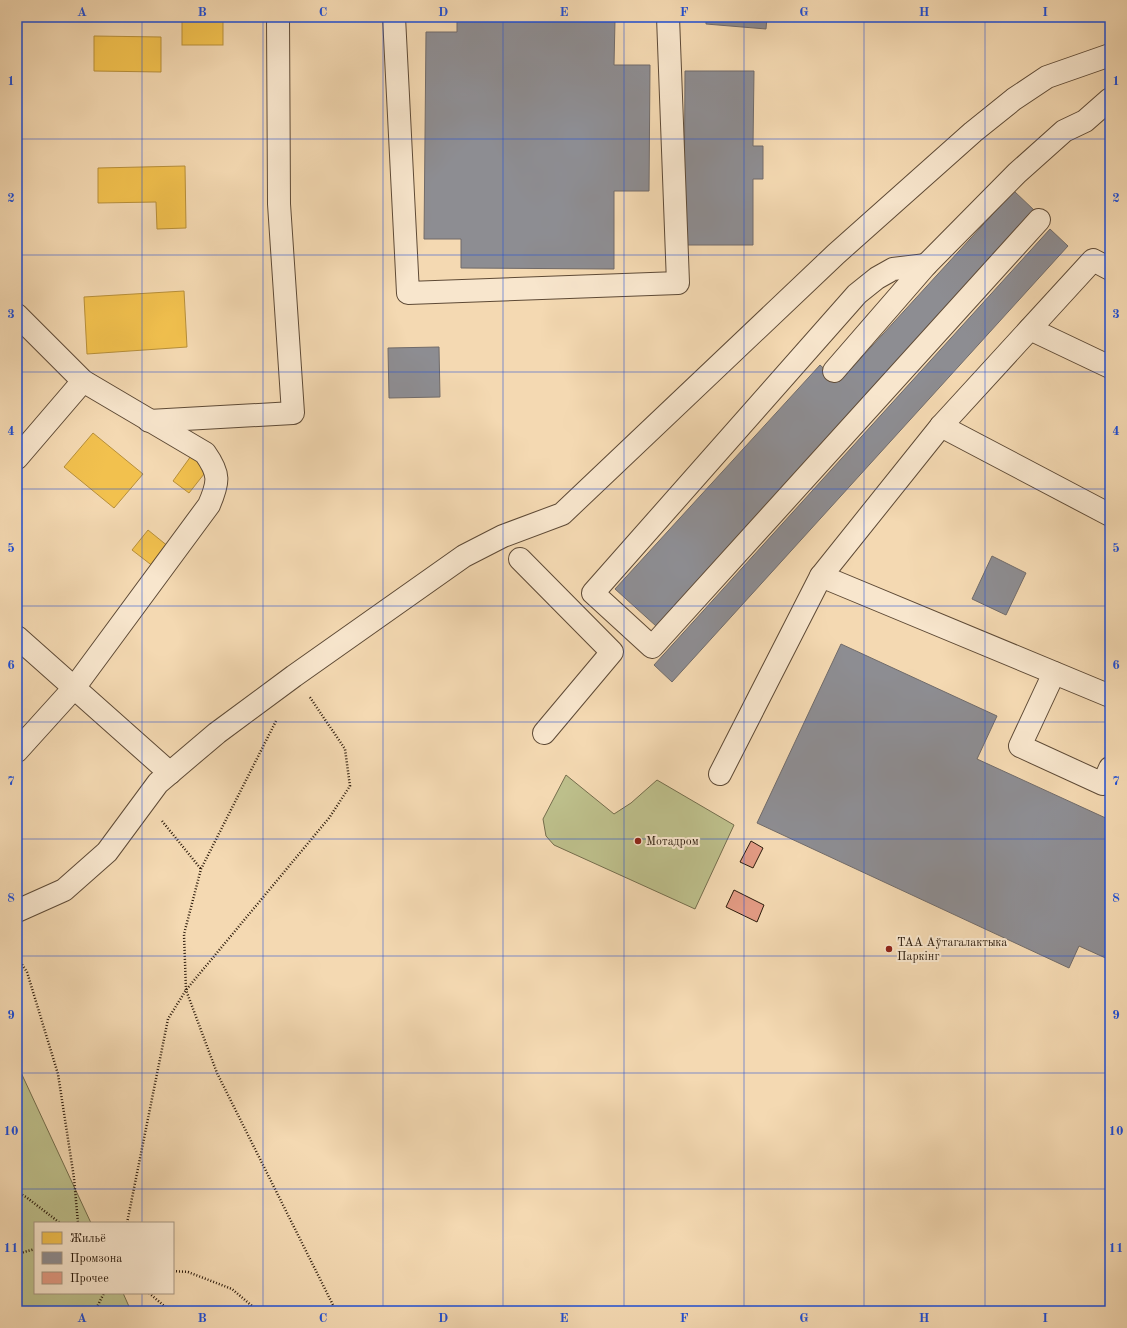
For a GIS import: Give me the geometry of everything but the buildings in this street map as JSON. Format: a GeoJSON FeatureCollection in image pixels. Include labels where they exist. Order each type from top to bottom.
{"type":"FeatureCollection","features":[{"type":"Feature","properties":{"kind":"street"},"geometry":{"type":"LineString","coordinates":[[149,421],[294,413],[279,204],[278,17]]}},
{"type":"Feature","properties":{"kind":"street"},"geometry":{"type":"LineString","coordinates":[[394,17],[408,293],[678,283],[668,17]]}},
{"type":"Feature","properties":{"kind":"street"},"geometry":{"type":"LineString","coordinates":[[17,911],[64,890],[107,852],[158,783],[217,733],[294,676],[464,556],[503,536],[562,514],[836,254],[973,132],[1014,100],[1047,77],[1110,55]]}},
{"type":"Feature","properties":{"kind":"street"},"geometry":{"type":"LineString","coordinates":[[834,371],[926,265],[1064,131],[1085,121],[1110,99]]}},
{"type":"Feature","properties":{"kind":"street"},"geometry":{"type":"LineString","coordinates":[[926,265],[893,269],[877,278],[857,294],[593,593],[652,647],[1040,220]]}},
{"type":"Feature","properties":{"kind":"street"},"geometry":{"type":"LineString","coordinates":[[720,774],[821,576],[941,426],[1093,260],[1110,269]]}},
{"type":"Feature","properties":{"kind":"street"},"geometry":{"type":"LineString","coordinates":[[17,314],[83,381],[205,453],[216,468],[218,486],[209,505],[74,688],[17,751]]}},
{"type":"Feature","properties":{"kind":"street"},"geometry":{"type":"LineString","coordinates":[[1030,329],[1110,367]]}},
{"type":"Feature","properties":{"kind":"street"},"geometry":{"type":"LineString","coordinates":[[17,458],[83,381]]}},
{"type":"Feature","properties":{"kind":"street"},"geometry":{"type":"LineString","coordinates":[[941,426],[1110,515]]}},
{"type":"Feature","properties":{"kind":"street"},"geometry":{"type":"LineString","coordinates":[[520,559],[612,652],[544,733]]}},
{"type":"Feature","properties":{"kind":"street"},"geometry":{"type":"LineString","coordinates":[[821,576],[1110,696]]}},
{"type":"Feature","properties":{"kind":"street"},"geometry":{"type":"LineString","coordinates":[[17,637],[170,773]]}},
{"type":"Feature","properties":{"kind":"street"},"geometry":{"type":"LineString","coordinates":[[1054,673],[1020,746],[1103,784],[1110,768]]}},
{"type":"Feature","properties":{"kind":"path"},"geometry":{"type":"LineString","coordinates":[[127,1222],[168,1020],[186,990],[329,818],[350,786],[345,749],[294,676]]}},
{"type":"Feature","properties":{"kind":"path"},"geometry":{"type":"LineString","coordinates":[[279,716],[200,869],[184,934],[186,990],[217,1073],[336,1311]]}},
{"type":"Feature","properties":{"kind":"path"},"geometry":{"type":"LineString","coordinates":[[145,801],[200,869]]}},
{"type":"Feature","properties":{"kind":"path"},"geometry":{"type":"LineString","coordinates":[[17,956],[27,972],[58,1074],[74,1178],[78,1222]]}},
{"type":"Feature","properties":{"kind":"path"},"geometry":{"type":"LineString","coordinates":[[17,1192],[26,1196],[59,1222]]}},
{"type":"Feature","properties":{"kind":"path"},"geometry":{"type":"LineString","coordinates":[[17,1254],[34,1249]]}},
{"type":"Feature","properties":{"kind":"path"},"geometry":{"type":"LineString","coordinates":[[174,1271],[188,1272],[232,1289],[258,1311]]}},
{"type":"Feature","properties":{"kind":"path"},"geometry":{"type":"LineString","coordinates":[[95,1311],[104,1294]]}},
{"type":"Feature","properties":{"kind":"path"},"geometry":{"type":"LineString","coordinates":[[150,1294],[170,1311]]}},
{"type":"Feature","properties":{"kind":"green space","name":"Мотадром"},"geometry":{"type":"Polygon","coordinates":[[[566,775],[614,814],[631,803],[657,780],[734,825],[695,909],[554,845],[546,836],[543,819],[566,775]]]}},
{"type":"Feature","properties":{"kind":"green space"},"geometry":{"type":"Polygon","coordinates":[[[17,1064],[91,1222],[34,1222],[34,1294],[123,1294],[131,1311],[17,1311],[17,1064]]]}},
{"type":"Feature","properties":{"kind":"place","name":"Мотадром"},"geometry":{"type":"Point","coordinates":[638,841]}},
{"type":"Feature","properties":{"kind":"place","name":"ТАА Аўтагалактыка Паркінг"},"geometry":{"type":"Point","coordinates":[889,949]}}]}
